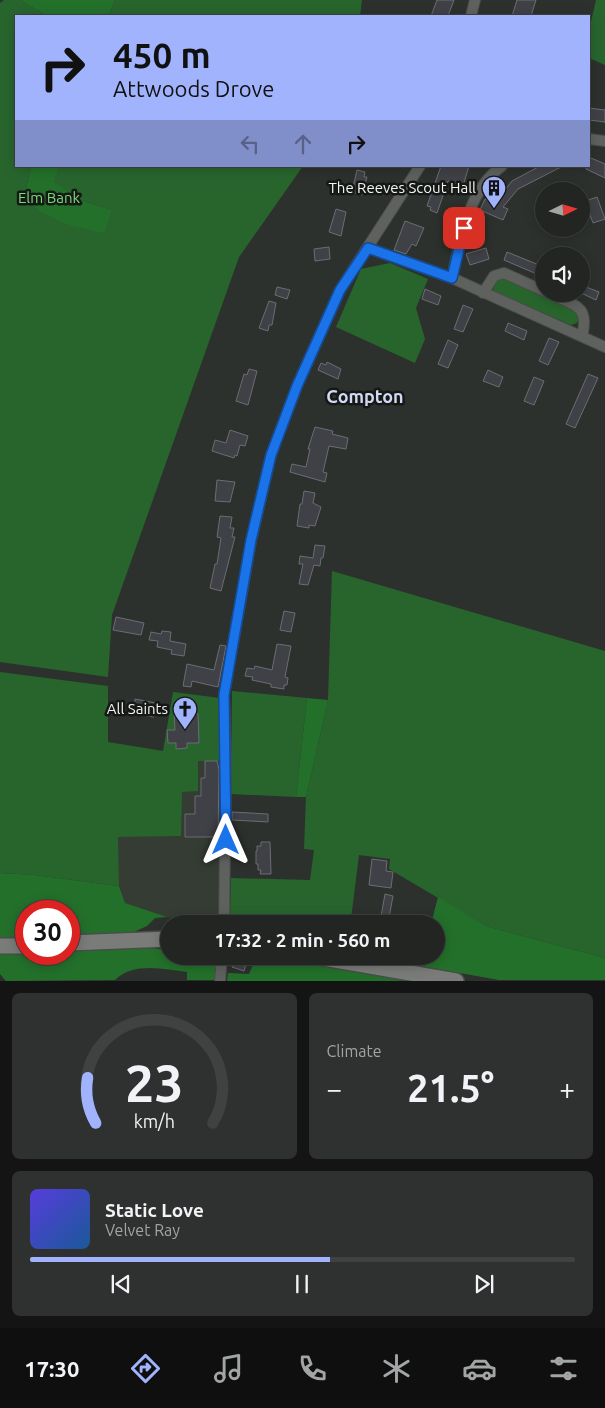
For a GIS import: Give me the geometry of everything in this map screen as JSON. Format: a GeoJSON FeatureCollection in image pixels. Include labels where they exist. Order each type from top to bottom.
{"type":"FeatureCollection","features":[{"type":"Feature","properties":{"kind":"street"},"geometry":{"type":"LineString","coordinates":[[471,15],[475,0]]}},
{"type":"Feature","properties":{"kind":"street"},"geometry":{"type":"LineString","coordinates":[[590,139],[605,141]]}},
{"type":"Feature","properties":{"kind":"street"},"geometry":{"type":"LineString","coordinates":[[224,915],[226,759],[224,695],[251,540],[271,455],[297,386],[340,290],[419,167]]}},
{"type":"Feature","properties":{"kind":"street"},"geometry":{"type":"LineString","coordinates":[[452,278],[468,215],[479,192],[501,167]]}},
{"type":"Feature","properties":{"kind":"street"},"geometry":{"type":"LineString","coordinates":[[368,248],[452,278],[605,347]]}},
{"type":"Feature","properties":{"kind":"street"},"geometry":{"type":"LineString","coordinates":[[483,293],[494,276],[504,273],[535,287]]}},
{"type":"Feature","properties":{"kind":"street"},"geometry":{"type":"LineString","coordinates":[[567,302],[581,309],[585,315],[586,323],[582,336]]}},
{"type":"Feature","properties":{"kind":"street"},"geometry":{"type":"LineString","coordinates":[[80,943],[160,939]]}},
{"type":"Feature","properties":{"kind":"street"},"geometry":{"type":"LineString","coordinates":[[0,946],[15,946]]}},
{"type":"Feature","properties":{"kind":"street"},"geometry":{"type":"LineString","coordinates":[[220,980],[221,965]]}},
{"type":"Feature","properties":{"kind":"street"},"geometry":{"type":"LineString","coordinates":[[366,965],[456,980]]}},
{"type":"Feature","properties":{"kind":"shaded area"},"geometry":{"type":"Polygon","coordinates":[[[198,761],[222,761],[221,897],[219,915],[160,915],[125,903],[119,886],[118,837],[141,837],[182,791],[198,761]]]}},
{"type":"Feature","properties":{"kind":"green space"},"geometry":{"type":"Polygon","coordinates":[[[4,0],[20,0],[45,15],[15,15],[15,167],[31,167],[25,193],[112,210],[81,200],[53,182],[59,167],[302,167],[239,257],[112,615],[108,677],[0,662],[0,3],[4,0]]]}},
{"type":"Feature","properties":{"kind":"green space"},"geometry":{"type":"Polygon","coordinates":[[[20,0],[115,0],[109,15],[45,15],[20,0]]]}},
{"type":"Feature","properties":{"kind":"green space"},"geometry":{"type":"Polygon","coordinates":[[[115,0],[362,0],[360,15],[109,15],[115,0]]]}},
{"type":"Feature","properties":{"kind":"green space"},"geometry":{"type":"Polygon","coordinates":[[[596,0],[605,0],[605,65],[590,58],[590,26],[596,0]]]}},
{"type":"Feature","properties":{"kind":"green space","name":"Elm Bank"},"geometry":{"type":"Polygon","coordinates":[[[31,167],[59,167],[54,182],[81,200],[112,210],[104,233],[66,224],[39,211],[25,193],[31,167]]]}},
{"type":"Feature","properties":{"kind":"green space"},"geometry":{"type":"Polygon","coordinates":[[[390,263],[428,279],[416,308],[425,339],[415,363],[336,327],[361,269],[390,263]]]}},
{"type":"Feature","properties":{"kind":"green space"},"geometry":{"type":"Polygon","coordinates":[[[502,277],[535,292],[535,302],[557,302],[577,311],[580,316],[577,323],[571,325],[493,291],[494,281],[502,277]]]}},
{"type":"Feature","properties":{"kind":"green space"},"geometry":{"type":"Polygon","coordinates":[[[332,571],[605,651],[605,958],[486,926],[389,869],[390,859],[359,855],[352,915],[230,915],[231,878],[310,880],[314,850],[304,849],[306,797],[328,700],[332,571]]]}},
{"type":"Feature","properties":{"kind":"green space"},"geometry":{"type":"Polygon","coordinates":[[[0,672],[108,686],[108,742],[163,751],[173,692],[220,698],[222,761],[198,761],[198,791],[182,792],[181,836],[118,837],[119,886],[34,875],[0,873],[0,672]]]}},
{"type":"Feature","properties":{"kind":"green space"},"geometry":{"type":"Polygon","coordinates":[[[232,691],[307,698],[296,797],[231,794],[232,691]]]}},
{"type":"Feature","properties":{"kind":"green space"},"geometry":{"type":"Polygon","coordinates":[[[307,698],[328,700],[306,797],[296,797],[307,698]]]}},
{"type":"Feature","properties":{"kind":"green space"},"geometry":{"type":"Polygon","coordinates":[[[0,873],[34,875],[119,886],[125,903],[161,915],[147,926],[127,935],[143,946],[160,949],[160,965],[218,965],[216,980],[187,980],[187,972],[149,968],[130,971],[122,974],[115,980],[6,981],[0,974],[0,873]]]}},
{"type":"Feature","properties":{"kind":"green space"},"geometry":{"type":"Polygon","coordinates":[[[438,897],[486,926],[605,958],[605,980],[499,980],[415,965],[445,965],[445,915],[433,915],[438,897]]]}},
{"type":"Feature","properties":{"kind":"green space"},"geometry":{"type":"Polygon","coordinates":[[[253,965],[332,965],[430,981],[227,981],[228,973],[249,974],[253,965]]]}},
{"type":"Feature","properties":{"kind":"building"},"geometry":{"type":"Polygon","coordinates":[[[437,0],[454,0],[448,15],[431,15],[437,0]]]}},
{"type":"Feature","properties":{"kind":"building"},"geometry":{"type":"Polygon","coordinates":[[[517,0],[536,0],[531,15],[512,15],[517,0]]]}},
{"type":"Feature","properties":{"kind":"building"},"geometry":{"type":"Polygon","coordinates":[[[590,108],[605,110],[605,122],[590,120],[590,108]]]}},
{"type":"Feature","properties":{"kind":"building"},"geometry":{"type":"Polygon","coordinates":[[[591,158],[605,164],[605,178],[586,169],[590,167],[591,158]]]}},
{"type":"Feature","properties":{"kind":"building"},"geometry":{"type":"Polygon","coordinates":[[[441,167],[469,167],[463,186],[448,181],[437,213],[430,210],[431,207],[427,206],[441,167]]]}},
{"type":"Feature","properties":{"kind":"building"},"geometry":{"type":"Polygon","coordinates":[[[538,167],[561,167],[518,189],[503,207],[508,209],[503,220],[480,210],[485,199],[494,203],[512,181],[538,167]]]}},
{"type":"Feature","properties":{"kind":"building"},"geometry":{"type":"Polygon","coordinates":[[[357,170],[365,172],[364,177],[367,177],[362,195],[352,192],[357,170]]]}},
{"type":"Feature","properties":{"kind":"building"},"geometry":{"type":"Polygon","coordinates":[[[597,197],[605,219],[593,223],[590,215],[590,199],[597,197]]]}},
{"type":"Feature","properties":{"kind":"building"},"geometry":{"type":"Polygon","coordinates":[[[336,209],[346,212],[341,236],[329,232],[336,209]]]}},
{"type":"Feature","properties":{"kind":"building"},"geometry":{"type":"Polygon","coordinates":[[[405,221],[424,228],[416,246],[412,244],[406,254],[394,250],[405,221]]]}},
{"type":"Feature","properties":{"kind":"building"},"geometry":{"type":"Polygon","coordinates":[[[329,247],[330,259],[315,261],[314,249],[329,247]]]}},
{"type":"Feature","properties":{"kind":"building"},"geometry":{"type":"Polygon","coordinates":[[[486,248],[489,259],[470,265],[466,254],[486,248]]]}},
{"type":"Feature","properties":{"kind":"building"},"geometry":{"type":"Polygon","coordinates":[[[507,252],[535,263],[535,273],[504,260],[507,252]]]}},
{"type":"Feature","properties":{"kind":"building"},"geometry":{"type":"Polygon","coordinates":[[[277,287],[290,290],[287,299],[275,295],[277,287]]]}},
{"type":"Feature","properties":{"kind":"building"},"geometry":{"type":"Polygon","coordinates":[[[590,288],[599,292],[596,300],[590,297],[590,288]]]}},
{"type":"Feature","properties":{"kind":"building"},"geometry":{"type":"Polygon","coordinates":[[[425,289],[441,296],[438,305],[422,299],[425,289]]]}},
{"type":"Feature","properties":{"kind":"building"},"geometry":{"type":"Polygon","coordinates":[[[269,301],[276,303],[272,325],[269,325],[268,331],[259,328],[269,301]]]}},
{"type":"Feature","properties":{"kind":"building"},"geometry":{"type":"Polygon","coordinates":[[[463,305],[473,309],[463,332],[454,329],[463,305]]]}},
{"type":"Feature","properties":{"kind":"building"},"geometry":{"type":"Polygon","coordinates":[[[508,323],[527,331],[524,340],[505,331],[508,323]]]}},
{"type":"Feature","properties":{"kind":"building"},"geometry":{"type":"Polygon","coordinates":[[[549,338],[559,342],[548,365],[539,361],[549,338]]]}},
{"type":"Feature","properties":{"kind":"building"},"geometry":{"type":"Polygon","coordinates":[[[448,340],[458,345],[448,368],[438,364],[448,340]]]}},
{"type":"Feature","properties":{"kind":"building"},"geometry":{"type":"Polygon","coordinates":[[[327,362],[341,369],[338,379],[318,370],[321,363],[326,365],[327,362]]]}},
{"type":"Feature","properties":{"kind":"building"},"geometry":{"type":"Polygon","coordinates":[[[249,369],[257,371],[248,405],[236,401],[244,374],[247,375],[249,369]]]}},
{"type":"Feature","properties":{"kind":"building"},"geometry":{"type":"Polygon","coordinates":[[[488,370],[503,377],[499,387],[483,381],[488,370]]]}},
{"type":"Feature","properties":{"kind":"building"},"geometry":{"type":"Polygon","coordinates":[[[588,374],[598,378],[575,428],[566,424],[588,374]]]}},
{"type":"Feature","properties":{"kind":"building"},"geometry":{"type":"Polygon","coordinates":[[[534,377],[544,381],[534,405],[524,401],[534,377]]]}},
{"type":"Feature","properties":{"kind":"building"},"geometry":{"type":"Polygon","coordinates":[[[315,427],[333,431],[332,434],[348,438],[346,449],[329,446],[323,472],[327,473],[325,482],[290,472],[292,464],[306,467],[310,449],[308,449],[315,427]]]}},
{"type":"Feature","properties":{"kind":"building"},"geometry":{"type":"Polygon","coordinates":[[[230,430],[248,436],[245,446],[240,445],[237,456],[235,455],[234,458],[212,451],[215,440],[226,443],[230,430]]]}},
{"type":"Feature","properties":{"kind":"building"},"geometry":{"type":"Polygon","coordinates":[[[217,480],[235,482],[230,502],[215,501],[217,480]]]}},
{"type":"Feature","properties":{"kind":"building"},"geometry":{"type":"Polygon","coordinates":[[[304,491],[315,493],[313,503],[321,507],[315,526],[309,525],[309,528],[297,526],[304,491]]]}},
{"type":"Feature","properties":{"kind":"building"},"geometry":{"type":"Polygon","coordinates":[[[220,516],[232,517],[230,528],[234,528],[232,537],[235,537],[221,591],[210,588],[215,564],[217,564],[221,538],[217,537],[220,516]]]}},
{"type":"Feature","properties":{"kind":"building"},"geometry":{"type":"Polygon","coordinates":[[[315,545],[325,546],[320,566],[314,565],[308,585],[299,584],[303,564],[299,564],[300,556],[313,558],[315,545]]]}},
{"type":"Feature","properties":{"kind":"building"},"geometry":{"type":"Polygon","coordinates":[[[284,611],[295,613],[291,632],[280,630],[284,611]]]}},
{"type":"Feature","properties":{"kind":"building"},"geometry":{"type":"Polygon","coordinates":[[[116,617],[144,623],[141,635],[113,630],[116,617]]]}},
{"type":"Feature","properties":{"kind":"building"},"geometry":{"type":"Polygon","coordinates":[[[162,631],[171,632],[170,641],[186,644],[184,656],[171,654],[172,650],[157,647],[158,641],[149,640],[151,632],[161,634],[162,631]]]}},
{"type":"Feature","properties":{"kind":"building"},"geometry":{"type":"Polygon","coordinates":[[[277,644],[291,646],[285,677],[288,678],[287,685],[284,685],[284,689],[271,687],[271,684],[252,680],[253,677],[245,676],[247,668],[254,669],[255,666],[272,670],[277,644]]]}},
{"type":"Feature","properties":{"kind":"building"},"geometry":{"type":"Polygon","coordinates":[[[220,645],[226,646],[218,687],[192,681],[191,687],[183,686],[187,664],[214,670],[220,645]]]}},
{"type":"Feature","properties":{"kind":"building"},"geometry":{"type":"Polygon","coordinates":[[[135,699],[156,703],[154,717],[140,715],[140,711],[134,710],[135,699]]]}},
{"type":"Feature","properties":{"kind":"building","name":"All Saints"},"geometry":{"type":"Polygon","coordinates":[[[174,712],[198,714],[199,743],[187,743],[187,748],[176,749],[176,743],[168,743],[167,730],[175,730],[174,712]]]}},
{"type":"Feature","properties":{"kind":"building"},"geometry":{"type":"Polygon","coordinates":[[[205,761],[217,761],[219,770],[218,837],[185,837],[185,814],[195,814],[195,796],[201,796],[201,778],[205,778],[205,761]]]}},
{"type":"Feature","properties":{"kind":"building"},"geometry":{"type":"Polygon","coordinates":[[[232,812],[268,814],[268,822],[232,820],[232,812]]]}},
{"type":"Feature","properties":{"kind":"building"},"geometry":{"type":"Polygon","coordinates":[[[261,842],[270,842],[271,874],[260,874],[261,870],[258,870],[258,864],[256,864],[257,846],[261,846],[261,842]]]}},
{"type":"Feature","properties":{"kind":"building"},"geometry":{"type":"Polygon","coordinates":[[[372,859],[387,861],[386,871],[393,872],[391,888],[369,885],[372,859]]]}},
{"type":"Feature","properties":{"kind":"building"},"geometry":{"type":"Polygon","coordinates":[[[385,894],[393,896],[389,915],[381,915],[385,894]]]}},
{"type":"Feature","properties":{"kind":"building"},"geometry":{"type":"Polygon","coordinates":[[[233,965],[246,965],[244,971],[232,967],[233,965]]]}},
{"type":"Feature","properties":{"kind":"place","name":"The Reeves Scout Hall"},"geometry":{"type":"Point","coordinates":[494,209]}},
{"type":"Feature","properties":{"kind":"place","name":"All Saints"},"geometry":{"type":"Point","coordinates":[185,730]}},
{"type":"Feature","properties":{"kind":"district","name":"Compton"},"geometry":{"type":"Point","coordinates":[365,397]}},
{"type":"Feature","properties":{"kind":"route"},"geometry":{"type":"LineString","coordinates":[[226,840],[224,695],[251,540],[271,455],[297,386],[340,290],[368,248],[452,278],[464,228]]}}]}
